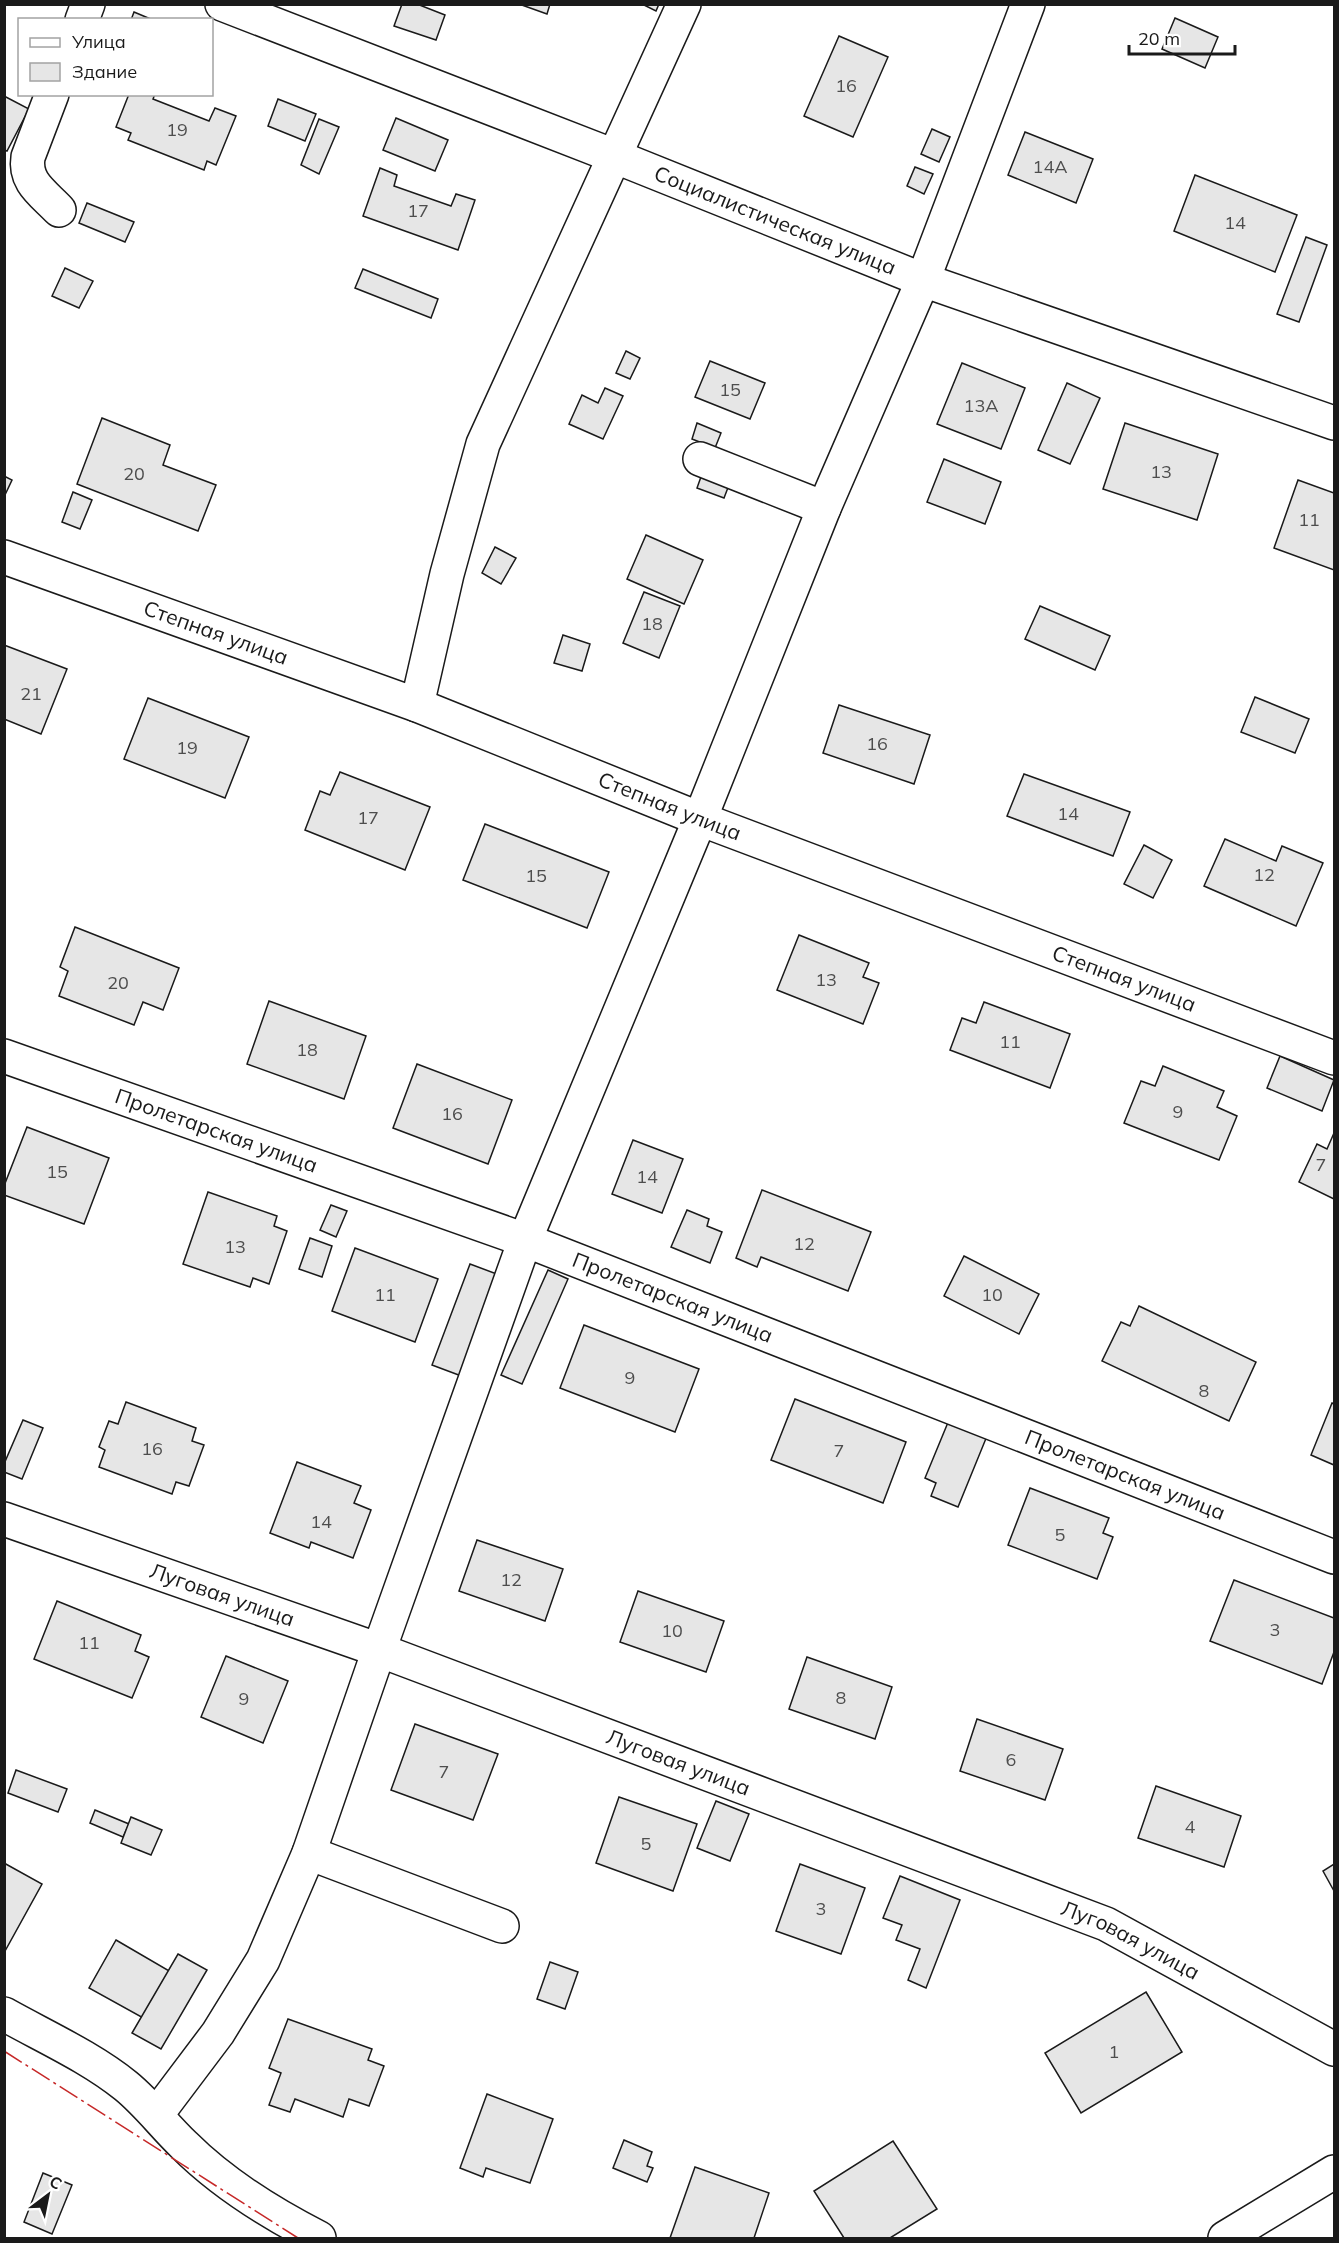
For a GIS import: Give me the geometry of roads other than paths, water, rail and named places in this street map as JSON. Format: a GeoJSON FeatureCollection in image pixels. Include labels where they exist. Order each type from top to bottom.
{"type":"FeatureCollection","features":[{"type":"Feature","properties":{"kind":"street","name":"Социалистическая улица"},"geometry":{"type":"LineString","coordinates":[[222,4],[923,279],[1335,423]]}},
{"type":"Feature","properties":{"kind":"street"},"geometry":{"type":"LineString","coordinates":[[417,705],[447,574],[483,444],[684,4]]}},
{"type":"Feature","properties":{"kind":"street"},"geometry":{"type":"LineString","coordinates":[[156,2114],[218,2033],[263,1960],[309,1853],[525,1240],[700,819],[824,507],[923,279],[1028,4]]}},
{"type":"Feature","properties":{"kind":"street"},"geometry":{"type":"LineString","coordinates":[[51,96],[26,168],[28,177],[59,210]]}},
{"type":"Feature","properties":{"kind":"street"},"geometry":{"type":"LineString","coordinates":[[700,459],[824,507]]}},
{"type":"Feature","properties":{"kind":"street","name":"Степная улица"},"geometry":{"type":"LineString","coordinates":[[4,557],[417,705],[700,819],[1335,1058]]}},
{"type":"Feature","properties":{"kind":"street","name":"Пролетарская улица"},"geometry":{"type":"LineString","coordinates":[[4,1056],[525,1240],[1335,1557]]}},
{"type":"Feature","properties":{"kind":"street","name":"Луговая улица"},"geometry":{"type":"LineString","coordinates":[[4,1519],[379,1650],[1106,1924],[1335,2049]]}},
{"type":"Feature","properties":{"kind":"street"},"geometry":{"type":"LineString","coordinates":[[309,1853],[502,1926]]}},
{"type":"Feature","properties":{"kind":"street"},"geometry":{"type":"LineString","coordinates":[[4,2014],[110,2073],[156,2114],[182,2144],[215,2174],[290,2223],[319,2238]]}},
{"type":"Feature","properties":{"kind":"street"},"geometry":{"type":"LineString","coordinates":[[1225,2238],[1335,2172]]}}]}
